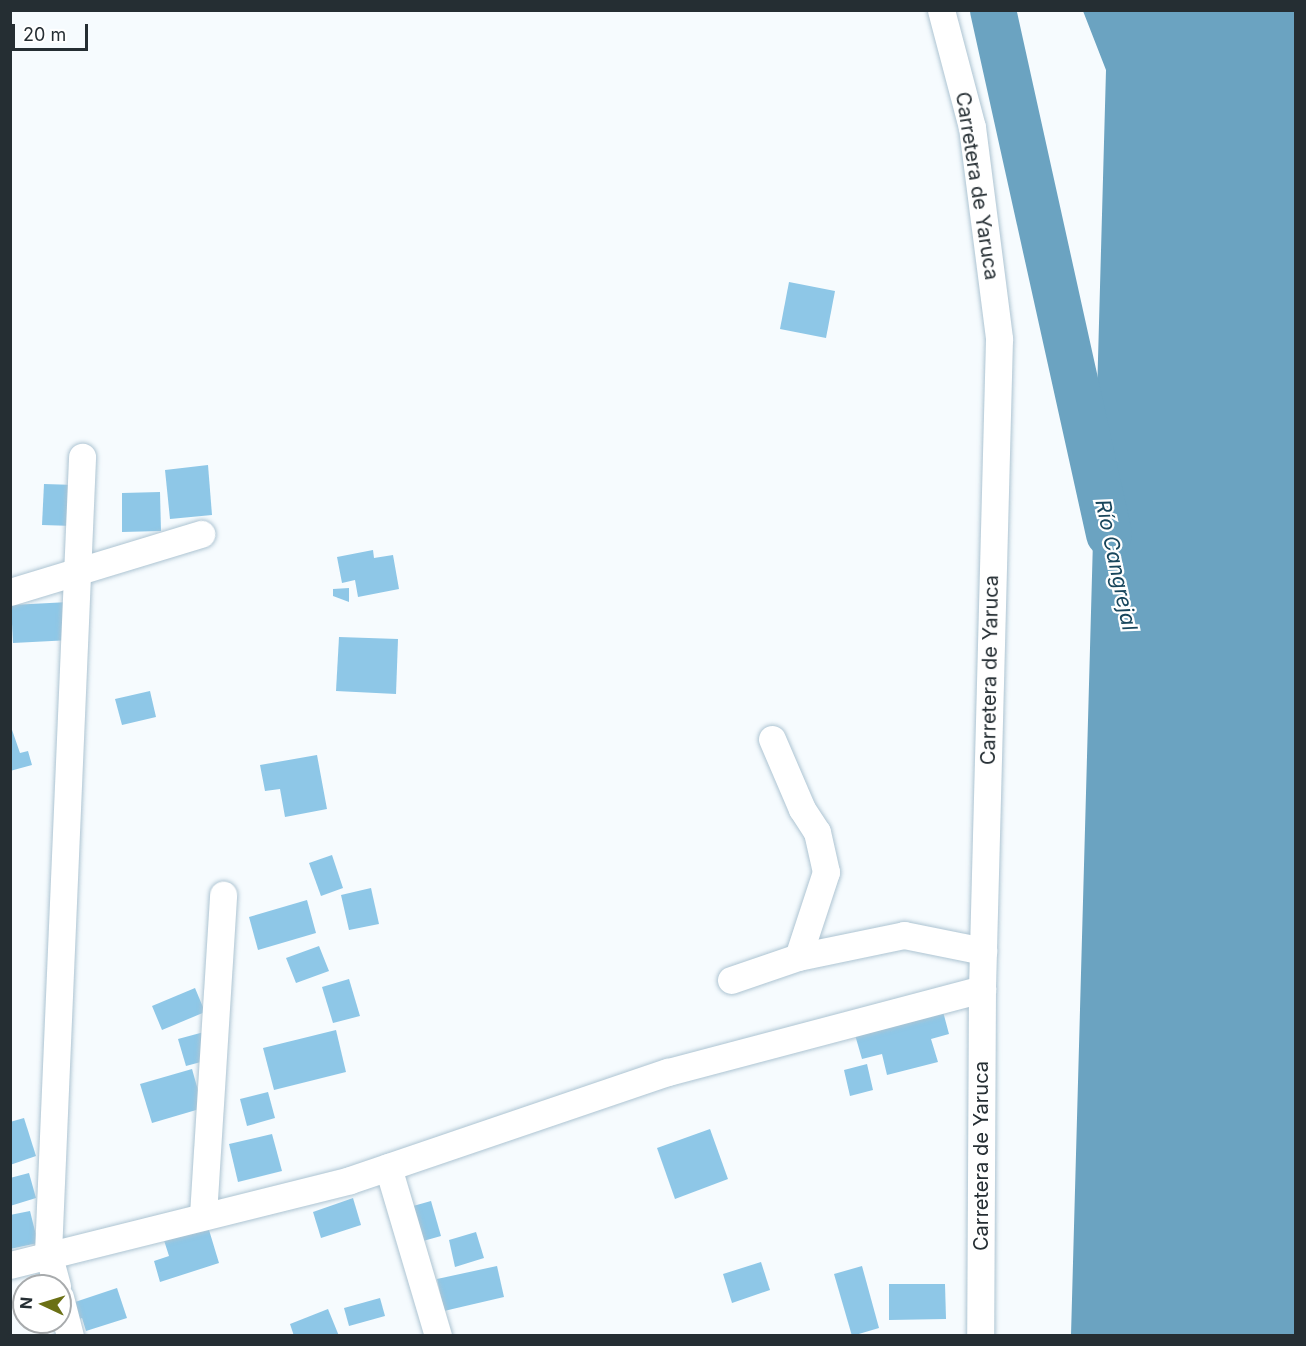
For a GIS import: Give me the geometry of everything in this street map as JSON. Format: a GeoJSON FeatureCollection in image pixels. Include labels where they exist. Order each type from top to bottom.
{"type":"FeatureCollection","features":[{"type":"Feature","properties":{"kind":"street","name":"Carretera de Yaruca"},"geometry":{"type":"LineString","coordinates":[[941,10],[972,127],[999,339],[982,989],[980,1335]]}},
{"type":"Feature","properties":{"kind":"street"},"geometry":{"type":"LineString","coordinates":[[54,1274],[48,1253],[82,457]]}},
{"type":"Feature","properties":{"kind":"street"},"geometry":{"type":"LineString","coordinates":[[10,592],[201,534]]}},
{"type":"Feature","properties":{"kind":"street"},"geometry":{"type":"LineString","coordinates":[[772,739],[817,832],[826,872],[798,957]]}},
{"type":"Feature","properties":{"kind":"street"},"geometry":{"type":"LineString","coordinates":[[203,1215],[223,895]]}},
{"type":"Feature","properties":{"kind":"street"},"geometry":{"type":"LineString","coordinates":[[731,980],[798,957],[904,935],[983,951]]}},
{"type":"Feature","properties":{"kind":"street"},"geometry":{"type":"LineString","coordinates":[[10,1265],[48,1253],[388,1167],[668,1072],[982,989]]}},
{"type":"Feature","properties":{"kind":"street"},"geometry":{"type":"LineString","coordinates":[[388,1167],[438,1335]]}},
{"type":"Feature","properties":{"kind":"water"},"geometry":{"type":"Polygon","coordinates":[[[1083,11],[1295,11],[1295,1335],[1071,1335],[1106,70],[1083,11]]]}},
{"type":"Feature","properties":{"kind":"building"},"geometry":{"type":"Polygon","coordinates":[[[789,282],[835,291],[826,338],[780,329],[789,282]]]}},
{"type":"Feature","properties":{"kind":"building"},"geometry":{"type":"Polygon","coordinates":[[[208,465],[212,515],[170,519],[165,470],[208,465]]]}},
{"type":"Feature","properties":{"kind":"building"},"geometry":{"type":"Polygon","coordinates":[[[44,484],[76,485],[74,526],[42,525],[44,484]]]}},
{"type":"Feature","properties":{"kind":"building"},"geometry":{"type":"Polygon","coordinates":[[[160,492],[161,531],[122,532],[122,493],[160,492]]]}},
{"type":"Feature","properties":{"kind":"building"},"geometry":{"type":"Polygon","coordinates":[[[373,550],[374,558],[393,555],[399,589],[358,597],[355,580],[342,583],[337,557],[373,550]]]}},
{"type":"Feature","properties":{"kind":"building"},"geometry":{"type":"Polygon","coordinates":[[[349,588],[349,602],[333,596],[333,589],[349,588]]]}},
{"type":"Feature","properties":{"kind":"building"},"geometry":{"type":"Polygon","coordinates":[[[69,602],[71,640],[13,643],[11,605],[69,602]]]}},
{"type":"Feature","properties":{"kind":"building"},"geometry":{"type":"Polygon","coordinates":[[[339,637],[398,639],[396,694],[336,691],[339,637]]]}},
{"type":"Feature","properties":{"kind":"building"},"geometry":{"type":"Polygon","coordinates":[[[150,691],[156,717],[122,725],[115,699],[150,691]]]}},
{"type":"Feature","properties":{"kind":"building"},"geometry":{"type":"Polygon","coordinates":[[[10,724],[20,753],[28,751],[32,765],[10,771],[10,724]]]}},
{"type":"Feature","properties":{"kind":"building"},"geometry":{"type":"Polygon","coordinates":[[[317,755],[327,809],[285,817],[280,789],[265,791],[260,765],[317,755]]]}},
{"type":"Feature","properties":{"kind":"building"},"geometry":{"type":"Polygon","coordinates":[[[332,855],[343,888],[321,896],[309,863],[332,855]]]}},
{"type":"Feature","properties":{"kind":"building"},"geometry":{"type":"Polygon","coordinates":[[[371,888],[379,924],[349,930],[341,895],[371,888]]]}},
{"type":"Feature","properties":{"kind":"building"},"geometry":{"type":"Polygon","coordinates":[[[307,900],[316,933],[258,950],[249,917],[307,900]]]}},
{"type":"Feature","properties":{"kind":"building"},"geometry":{"type":"Polygon","coordinates":[[[319,946],[329,971],[296,983],[286,958],[319,946]]]}},
{"type":"Feature","properties":{"kind":"building"},"geometry":{"type":"Polygon","coordinates":[[[349,979],[360,1016],[333,1023],[322,987],[349,979]]]}},
{"type":"Feature","properties":{"kind":"building"},"geometry":{"type":"Polygon","coordinates":[[[195,988],[205,1012],[162,1030],[152,1006],[195,988]]]}},
{"type":"Feature","properties":{"kind":"building"},"geometry":{"type":"Polygon","coordinates":[[[941,1004],[949,1034],[931,1039],[938,1062],[887,1075],[882,1054],[862,1059],[853,1028],[941,1004]]]}},
{"type":"Feature","properties":{"kind":"building"},"geometry":{"type":"Polygon","coordinates":[[[336,1030],[346,1072],[274,1090],[263,1048],[336,1030]]]}},
{"type":"Feature","properties":{"kind":"building"},"geometry":{"type":"Polygon","coordinates":[[[204,1032],[212,1059],[186,1066],[178,1039],[204,1032]]]}},
{"type":"Feature","properties":{"kind":"building"},"geometry":{"type":"Polygon","coordinates":[[[867,1064],[873,1090],[850,1096],[844,1070],[867,1064]]]}},
{"type":"Feature","properties":{"kind":"building"},"geometry":{"type":"Polygon","coordinates":[[[192,1069],[203,1108],[152,1123],[140,1084],[192,1069]]]}},
{"type":"Feature","properties":{"kind":"building"},"geometry":{"type":"Polygon","coordinates":[[[268,1092],[275,1118],[247,1126],[240,1099],[268,1092]]]}},
{"type":"Feature","properties":{"kind":"building"},"geometry":{"type":"Polygon","coordinates":[[[24,1118],[36,1156],[10,1165],[10,1122],[24,1118]]]}},
{"type":"Feature","properties":{"kind":"building"},"geometry":{"type":"Polygon","coordinates":[[[710,1129],[728,1179],[675,1199],[657,1148],[710,1129]]]}},
{"type":"Feature","properties":{"kind":"building"},"geometry":{"type":"Polygon","coordinates":[[[272,1134],[282,1171],[238,1182],[229,1144],[272,1134]]]}},
{"type":"Feature","properties":{"kind":"building"},"geometry":{"type":"Polygon","coordinates":[[[29,1173],[36,1198],[10,1206],[10,1178],[29,1173]]]}},
{"type":"Feature","properties":{"kind":"building"},"geometry":{"type":"Polygon","coordinates":[[[353,1198],[361,1225],[321,1238],[313,1212],[353,1198]]]}},
{"type":"Feature","properties":{"kind":"building"},"geometry":{"type":"Polygon","coordinates":[[[431,1201],[441,1236],[416,1243],[406,1208],[431,1201]]]}},
{"type":"Feature","properties":{"kind":"building"},"geometry":{"type":"Polygon","coordinates":[[[30,1211],[38,1243],[10,1249],[10,1215],[30,1211]]]}},
{"type":"Feature","properties":{"kind":"building"},"geometry":{"type":"Polygon","coordinates":[[[206,1220],[219,1263],[160,1282],[154,1261],[169,1256],[162,1234],[206,1220]]]}},
{"type":"Feature","properties":{"kind":"building"},"geometry":{"type":"Polygon","coordinates":[[[476,1232],[484,1258],[455,1267],[449,1240],[476,1232]]]}},
{"type":"Feature","properties":{"kind":"building"},"geometry":{"type":"Polygon","coordinates":[[[761,1262],[770,1290],[732,1303],[723,1274],[761,1262]]]}},
{"type":"Feature","properties":{"kind":"building"},"geometry":{"type":"Polygon","coordinates":[[[497,1266],[504,1297],[444,1311],[437,1279],[497,1266]]]}},
{"type":"Feature","properties":{"kind":"building"},"geometry":{"type":"Polygon","coordinates":[[[862,1266],[879,1328],[852,1336],[834,1274],[862,1266]]]}},
{"type":"Feature","properties":{"kind":"building"},"geometry":{"type":"Polygon","coordinates":[[[889,1284],[945,1284],[946,1319],[889,1320],[889,1284]]]}},
{"type":"Feature","properties":{"kind":"building"},"geometry":{"type":"Polygon","coordinates":[[[117,1288],[127,1318],[86,1331],[82,1318],[75,1321],[72,1303],[117,1288]]]}},
{"type":"Feature","properties":{"kind":"building"},"geometry":{"type":"Polygon","coordinates":[[[380,1298],[385,1316],[349,1326],[344,1308],[380,1298]]]}},
{"type":"Feature","properties":{"kind":"building"},"geometry":{"type":"Polygon","coordinates":[[[328,1309],[339,1336],[294,1336],[290,1324],[328,1309]]]}},
{"type":"Feature","properties":{"kind":"waterway","name":"Río Cangrejal"},"geometry":{"type":"LineString","coordinates":[[993,10],[1109,534]]}}]}
